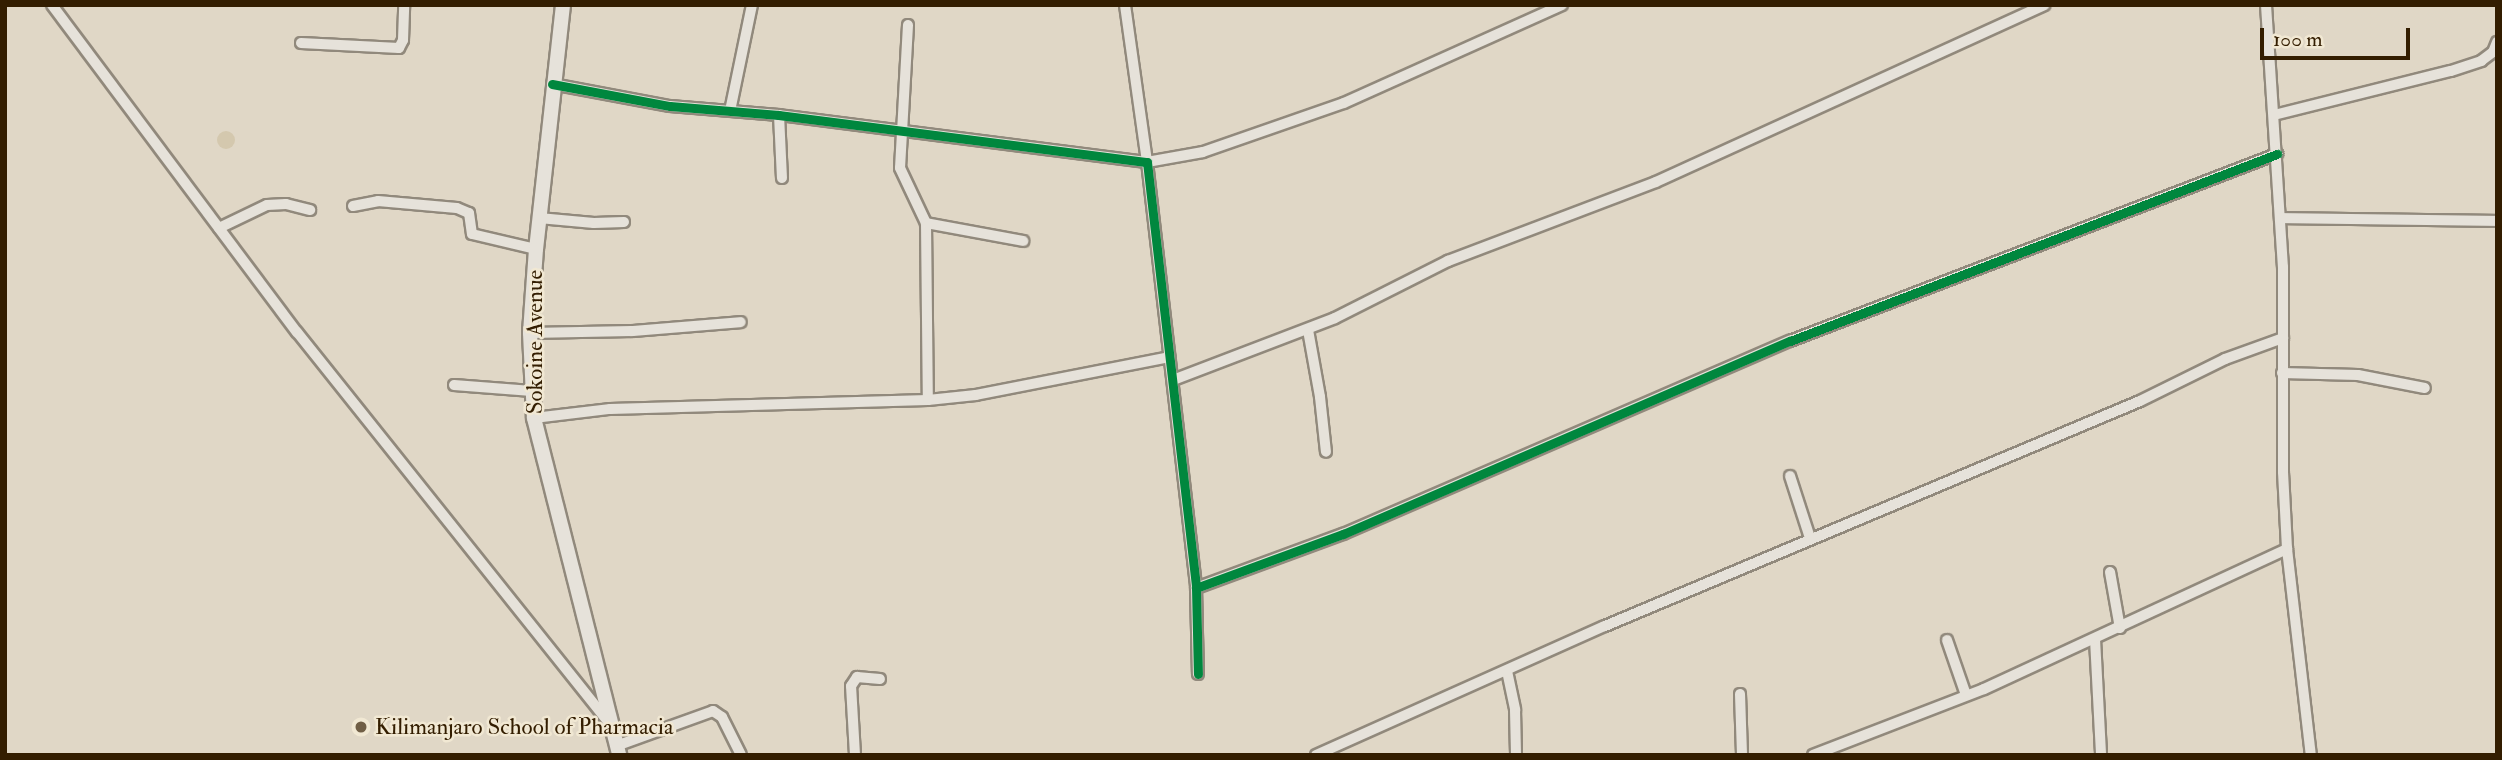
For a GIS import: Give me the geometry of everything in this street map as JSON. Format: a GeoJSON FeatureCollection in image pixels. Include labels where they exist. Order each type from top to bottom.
{"type":"FeatureCollection","features":[{"type":"Feature","properties":{"kind":"street"},"geometry":{"type":"LineString","coordinates":[[52,5],[297,331],[608,721]]}},
{"type":"Feature","properties":{"kind":"street"},"geometry":{"type":"LineString","coordinates":[[300,43],[399,48],[403,40],[404,5]]}},
{"type":"Feature","properties":{"kind":"street","name":"Sokoine Avenue"},"geometry":{"type":"LineString","coordinates":[[563,5],[552,84],[536,249],[530,333],[532,391],[534,418],[617,750]]}},
{"type":"Feature","properties":{"kind":"street"},"geometry":{"type":"LineString","coordinates":[[730,111],[752,5]]}},
{"type":"Feature","properties":{"kind":"street"},"geometry":{"type":"LineString","coordinates":[[1125,5],[1147,162],[1196,588],[1198,674]]}},
{"type":"Feature","properties":{"kind":"street"},"geometry":{"type":"LineString","coordinates":[[552,84],[670,106],[779,115],[1147,162],[1203,152],[1344,103],[1562,5]]}},
{"type":"Feature","properties":{"kind":"street"},"geometry":{"type":"LineString","coordinates":[[1173,380],[1308,330],[1448,261],[1656,182],[2045,5]]}},
{"type":"Feature","properties":{"kind":"street"},"geometry":{"type":"LineString","coordinates":[[2266,5],[2280,218],[2287,549],[2311,755]]}},
{"type":"Feature","properties":{"kind":"street"},"geometry":{"type":"LineString","coordinates":[[908,24],[900,168],[926,223],[928,400]]}},
{"type":"Feature","properties":{"kind":"street"},"geometry":{"type":"LineString","coordinates":[[2274,115],[2461,68],[2489,56],[2497,42]]}},
{"type":"Feature","properties":{"kind":"street"},"geometry":{"type":"LineString","coordinates":[[779,115],[782,178]]}},
{"type":"Feature","properties":{"kind":"street"},"geometry":{"type":"LineString","coordinates":[[1196,588],[1343,534],[1790,341],[1948,283],[2277,154]]}},
{"type":"Feature","properties":{"kind":"street"},"geometry":{"type":"LineString","coordinates":[[353,206],[378,201],[457,208],[469,213],[471,233],[536,249]]}},
{"type":"Feature","properties":{"kind":"street"},"geometry":{"type":"LineString","coordinates":[[219,228],[267,205],[286,204],[310,210]]}},
{"type":"Feature","properties":{"kind":"street"},"geometry":{"type":"LineString","coordinates":[[539,218],[594,223],[624,222]]}},
{"type":"Feature","properties":{"kind":"street"},"geometry":{"type":"LineString","coordinates":[[2280,218],[2497,221]]}},
{"type":"Feature","properties":{"kind":"street"},"geometry":{"type":"LineString","coordinates":[[926,223],[1023,241]]}},
{"type":"Feature","properties":{"kind":"street"},"geometry":{"type":"LineString","coordinates":[[530,333],[632,331],[741,322]]}},
{"type":"Feature","properties":{"kind":"street"},"geometry":{"type":"LineString","coordinates":[[1308,330],[1326,452]]}},
{"type":"Feature","properties":{"kind":"street"},"geometry":{"type":"LineString","coordinates":[[1317,755],[1810,538],[2140,401],[2225,359],[2283,338]]}},
{"type":"Feature","properties":{"kind":"street"},"geometry":{"type":"LineString","coordinates":[[534,418],[610,409],[928,400],[999,393],[1169,357]]}},
{"type":"Feature","properties":{"kind":"street"},"geometry":{"type":"LineString","coordinates":[[2282,373],[2358,375],[2425,388]]}},
{"type":"Feature","properties":{"kind":"street"},"geometry":{"type":"LineString","coordinates":[[454,386],[532,391]]}},
{"type":"Feature","properties":{"kind":"street"},"geometry":{"type":"LineString","coordinates":[[1790,476],[1810,538]]}},
{"type":"Feature","properties":{"kind":"street"},"geometry":{"type":"LineString","coordinates":[[1813,755],[1966,695],[2095,639],[2287,549]]}},
{"type":"Feature","properties":{"kind":"street"},"geometry":{"type":"LineString","coordinates":[[2110,572],[2120,628]]}},
{"type":"Feature","properties":{"kind":"street"},"geometry":{"type":"LineString","coordinates":[[2095,639],[2101,755]]}},
{"type":"Feature","properties":{"kind":"street"},"geometry":{"type":"LineString","coordinates":[[1947,640],[1966,695]]}},
{"type":"Feature","properties":{"kind":"street"},"geometry":{"type":"LineString","coordinates":[[1507,671],[1515,710],[1516,755]]}},
{"type":"Feature","properties":{"kind":"street"},"geometry":{"type":"LineString","coordinates":[[855,755],[851,686],[857,677],[880,679]]}},
{"type":"Feature","properties":{"kind":"street"},"geometry":{"type":"LineString","coordinates":[[1740,694],[1742,755]]}},
{"type":"Feature","properties":{"kind":"street"},"geometry":{"type":"LineString","coordinates":[[617,750],[713,711],[722,717],[741,755]]}},
{"type":"Feature","properties":{"kind":"shaded area"},"geometry":{"type":"Polygon","coordinates":[[[226,131],[232,134],[235,140],[232,146],[226,149],[220,146],[217,140],[220,134],[226,131]]]}},
{"type":"Feature","properties":{"kind":"cycle path"},"geometry":{"type":"LineString","coordinates":[[552,84],[670,106],[779,115],[1147,162],[1196,588],[1198,674]]}},
{"type":"Feature","properties":{"kind":"cycle path"},"geometry":{"type":"LineString","coordinates":[[1196,588],[1343,534],[1790,341],[2277,154]]}},
{"type":"Feature","properties":{"kind":"place","name":"Kilimanjaro School of Pharmacia"},"geometry":{"type":"Point","coordinates":[361,727]}}]}
